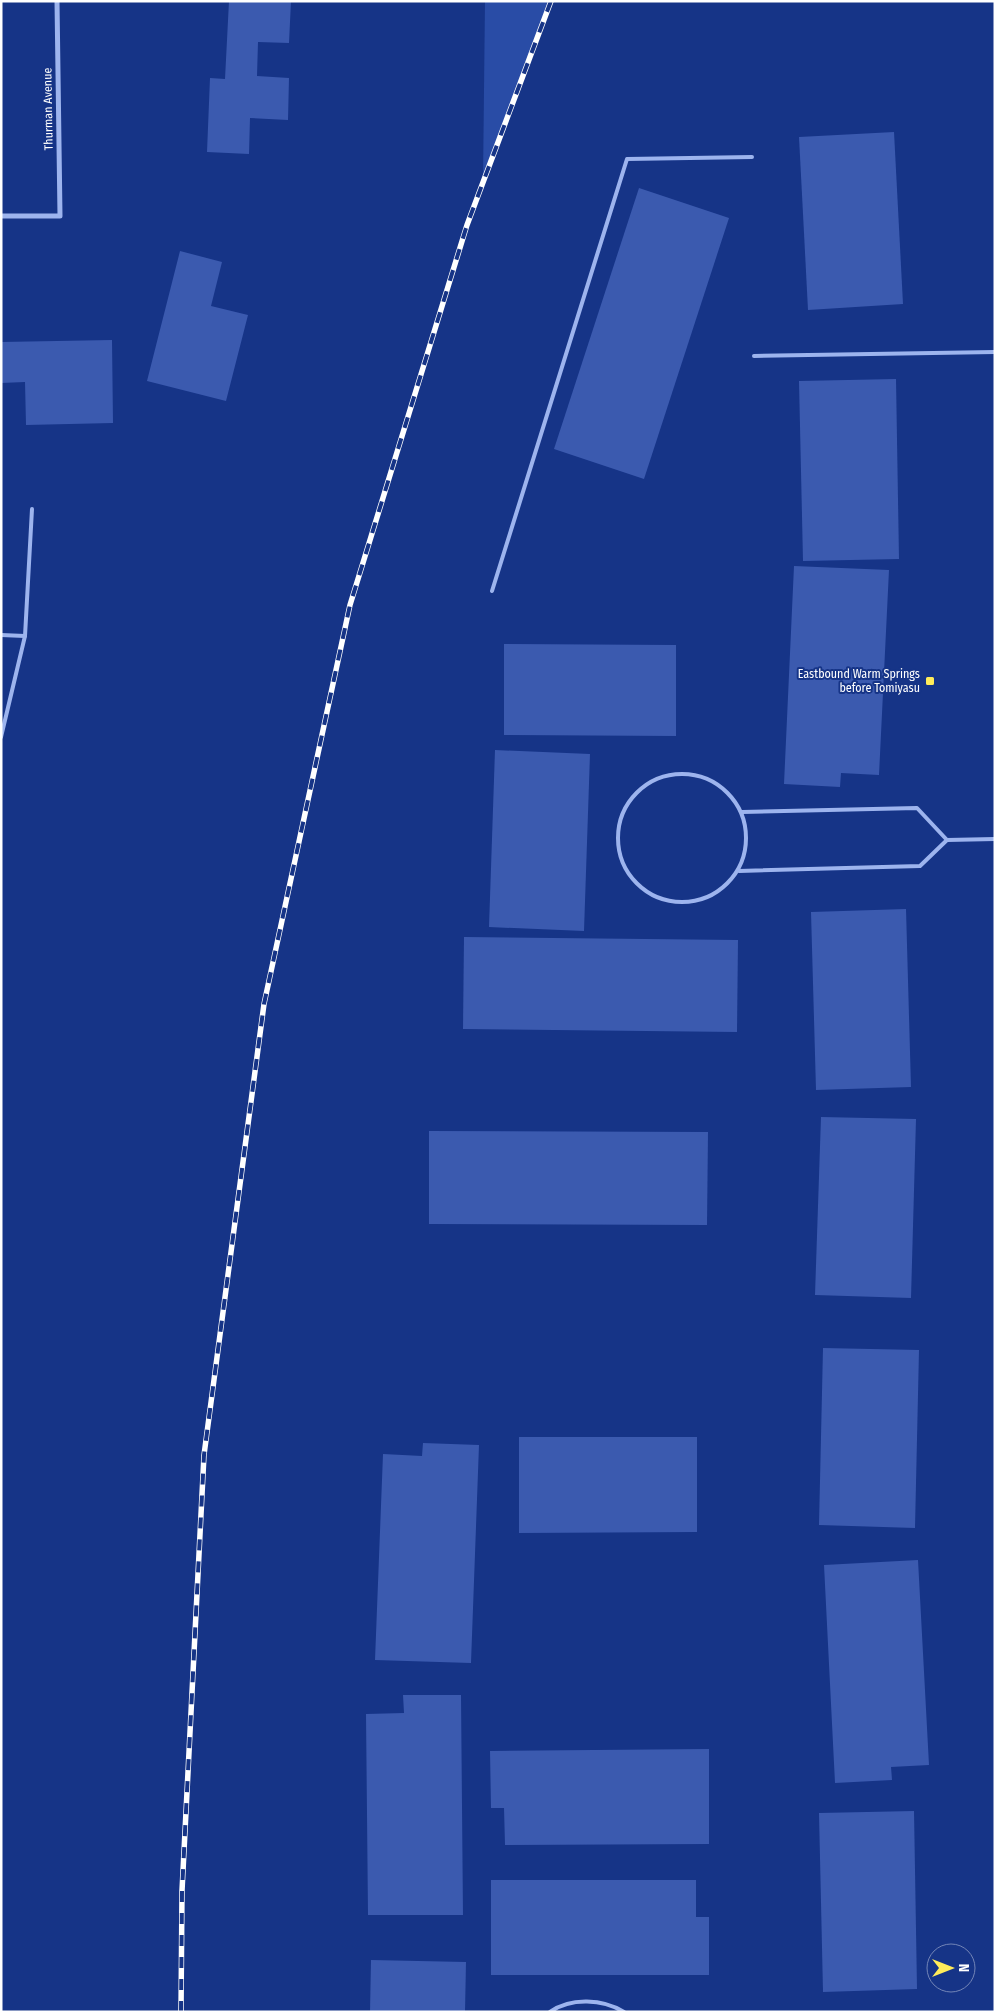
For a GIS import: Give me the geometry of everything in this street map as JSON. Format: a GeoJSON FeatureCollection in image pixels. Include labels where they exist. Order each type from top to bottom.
{"type":"FeatureCollection","features":[{"type":"Feature","properties":{"kind":"street","name":"Thurman Avenue"},"geometry":{"type":"LineString","coordinates":[[1,216],[60,216],[56,1]]}},
{"type":"Feature","properties":{"kind":"lane"},"geometry":{"type":"LineString","coordinates":[[492,591],[627,159],[752,158]]}},
{"type":"Feature","properties":{"kind":"lane"},"geometry":{"type":"LineString","coordinates":[[754,356],[995,352]]}},
{"type":"Feature","properties":{"kind":"lane"},"geometry":{"type":"LineString","coordinates":[[1,737],[24,636],[32,510]]}},
{"type":"Feature","properties":{"kind":"lane"},"geometry":{"type":"LineString","coordinates":[[1,635],[24,636]]}},
{"type":"Feature","properties":{"kind":"lane"},"geometry":{"type":"LineString","coordinates":[[676,773],[696,774],[714,782],[730,795],[742,812],[747,832],[745,854],[739,871],[721,890],[700,900],[678,903],[657,898],[638,886],[625,868],[618,846],[619,824],[626,805],[639,789],[656,779],[676,773]]}},
{"type":"Feature","properties":{"kind":"lane"},"geometry":{"type":"LineString","coordinates":[[742,812],[918,808],[946,840]]}},
{"type":"Feature","properties":{"kind":"lane"},"geometry":{"type":"LineString","coordinates":[[739,871],[920,866],[946,840],[995,839]]}},
{"type":"Feature","properties":{"kind":"lane"},"geometry":{"type":"LineString","coordinates":[[550,2012],[555,2008],[577,2002],[600,2002],[624,2012]]}},
{"type":"Feature","properties":{"kind":"shaded area"},"geometry":{"type":"Polygon","coordinates":[[[485,1],[551,1],[483,180],[485,1]]]}},
{"type":"Feature","properties":{"kind":"building"},"geometry":{"type":"Polygon","coordinates":[[[229,1],[291,1],[289,43],[258,42],[257,76],[289,78],[288,120],[250,118],[249,154],[207,152],[210,78],[225,79],[229,1]]]}},
{"type":"Feature","properties":{"kind":"building"},"geometry":{"type":"Polygon","coordinates":[[[894,132],[903,304],[808,310],[799,137],[894,132]]]}},
{"type":"Feature","properties":{"kind":"building"},"geometry":{"type":"Polygon","coordinates":[[[639,188],[729,218],[644,479],[554,449],[639,188]]]}},
{"type":"Feature","properties":{"kind":"building"},"geometry":{"type":"Polygon","coordinates":[[[180,251],[222,262],[211,306],[248,315],[226,401],[147,381],[180,251]]]}},
{"type":"Feature","properties":{"kind":"building"},"geometry":{"type":"Polygon","coordinates":[[[112,340],[113,423],[26,425],[25,382],[1,383],[1,342],[112,340]]]}},
{"type":"Feature","properties":{"kind":"building"},"geometry":{"type":"Polygon","coordinates":[[[896,379],[899,559],[803,561],[799,381],[896,379]]]}},
{"type":"Feature","properties":{"kind":"building"},"geometry":{"type":"Polygon","coordinates":[[[794,566],[889,570],[879,775],[841,773],[840,787],[784,784],[794,566]]]}},
{"type":"Feature","properties":{"kind":"building"},"geometry":{"type":"Polygon","coordinates":[[[504,644],[676,645],[676,736],[504,735],[504,644]]]}},
{"type":"Feature","properties":{"kind":"building"},"geometry":{"type":"Polygon","coordinates":[[[495,750],[590,754],[584,931],[489,927],[495,750]]]}},
{"type":"Feature","properties":{"kind":"building"},"geometry":{"type":"Polygon","coordinates":[[[906,909],[911,1087],[816,1090],[811,912],[906,909]]]}},
{"type":"Feature","properties":{"kind":"building"},"geometry":{"type":"Polygon","coordinates":[[[464,937],[738,940],[737,1032],[463,1029],[464,937]]]}},
{"type":"Feature","properties":{"kind":"building"},"geometry":{"type":"Polygon","coordinates":[[[821,1117],[916,1119],[911,1298],[815,1295],[821,1117]]]}},
{"type":"Feature","properties":{"kind":"building"},"geometry":{"type":"Polygon","coordinates":[[[429,1131],[708,1132],[707,1225],[429,1224],[429,1131]]]}},
{"type":"Feature","properties":{"kind":"building"},"geometry":{"type":"Polygon","coordinates":[[[823,1348],[919,1350],[915,1528],[819,1525],[823,1348]]]}},
{"type":"Feature","properties":{"kind":"building"},"geometry":{"type":"Polygon","coordinates":[[[519,1437],[697,1437],[697,1532],[519,1533],[519,1437]]]}},
{"type":"Feature","properties":{"kind":"building"},"geometry":{"type":"Polygon","coordinates":[[[423,1443],[479,1445],[471,1663],[375,1660],[383,1454],[422,1456],[423,1443]]]}},
{"type":"Feature","properties":{"kind":"building"},"geometry":{"type":"Polygon","coordinates":[[[918,1560],[929,1765],[891,1767],[892,1780],[835,1783],[824,1565],[918,1560]]]}},
{"type":"Feature","properties":{"kind":"building"},"geometry":{"type":"Polygon","coordinates":[[[403,1695],[461,1695],[463,1915],[368,1915],[366,1714],[404,1713],[403,1695]]]}},
{"type":"Feature","properties":{"kind":"building"},"geometry":{"type":"Polygon","coordinates":[[[709,1749],[709,1844],[505,1845],[504,1808],[491,1808],[490,1751],[709,1749]]]}},
{"type":"Feature","properties":{"kind":"building"},"geometry":{"type":"Polygon","coordinates":[[[914,1811],[917,1989],[823,1992],[819,1813],[914,1811]]]}},
{"type":"Feature","properties":{"kind":"building"},"geometry":{"type":"Polygon","coordinates":[[[491,1880],[696,1880],[696,1917],[709,1917],[709,1975],[491,1975],[491,1880]]]}},
{"type":"Feature","properties":{"kind":"building"},"geometry":{"type":"Polygon","coordinates":[[[371,1960],[466,1962],[465,2012],[370,2012],[371,1960]]]}},
{"type":"Feature","properties":{"kind":"railway"},"geometry":{"type":"LineString","coordinates":[[181,2012],[182,1891],[204,1455],[264,1004],[350,605],[467,225],[551,1]]}},
{"type":"Feature","properties":{"kind":"place","name":"Eastbound Warm Springs before Tomiyasu"},"geometry":{"type":"Point","coordinates":[930,681]}}]}
